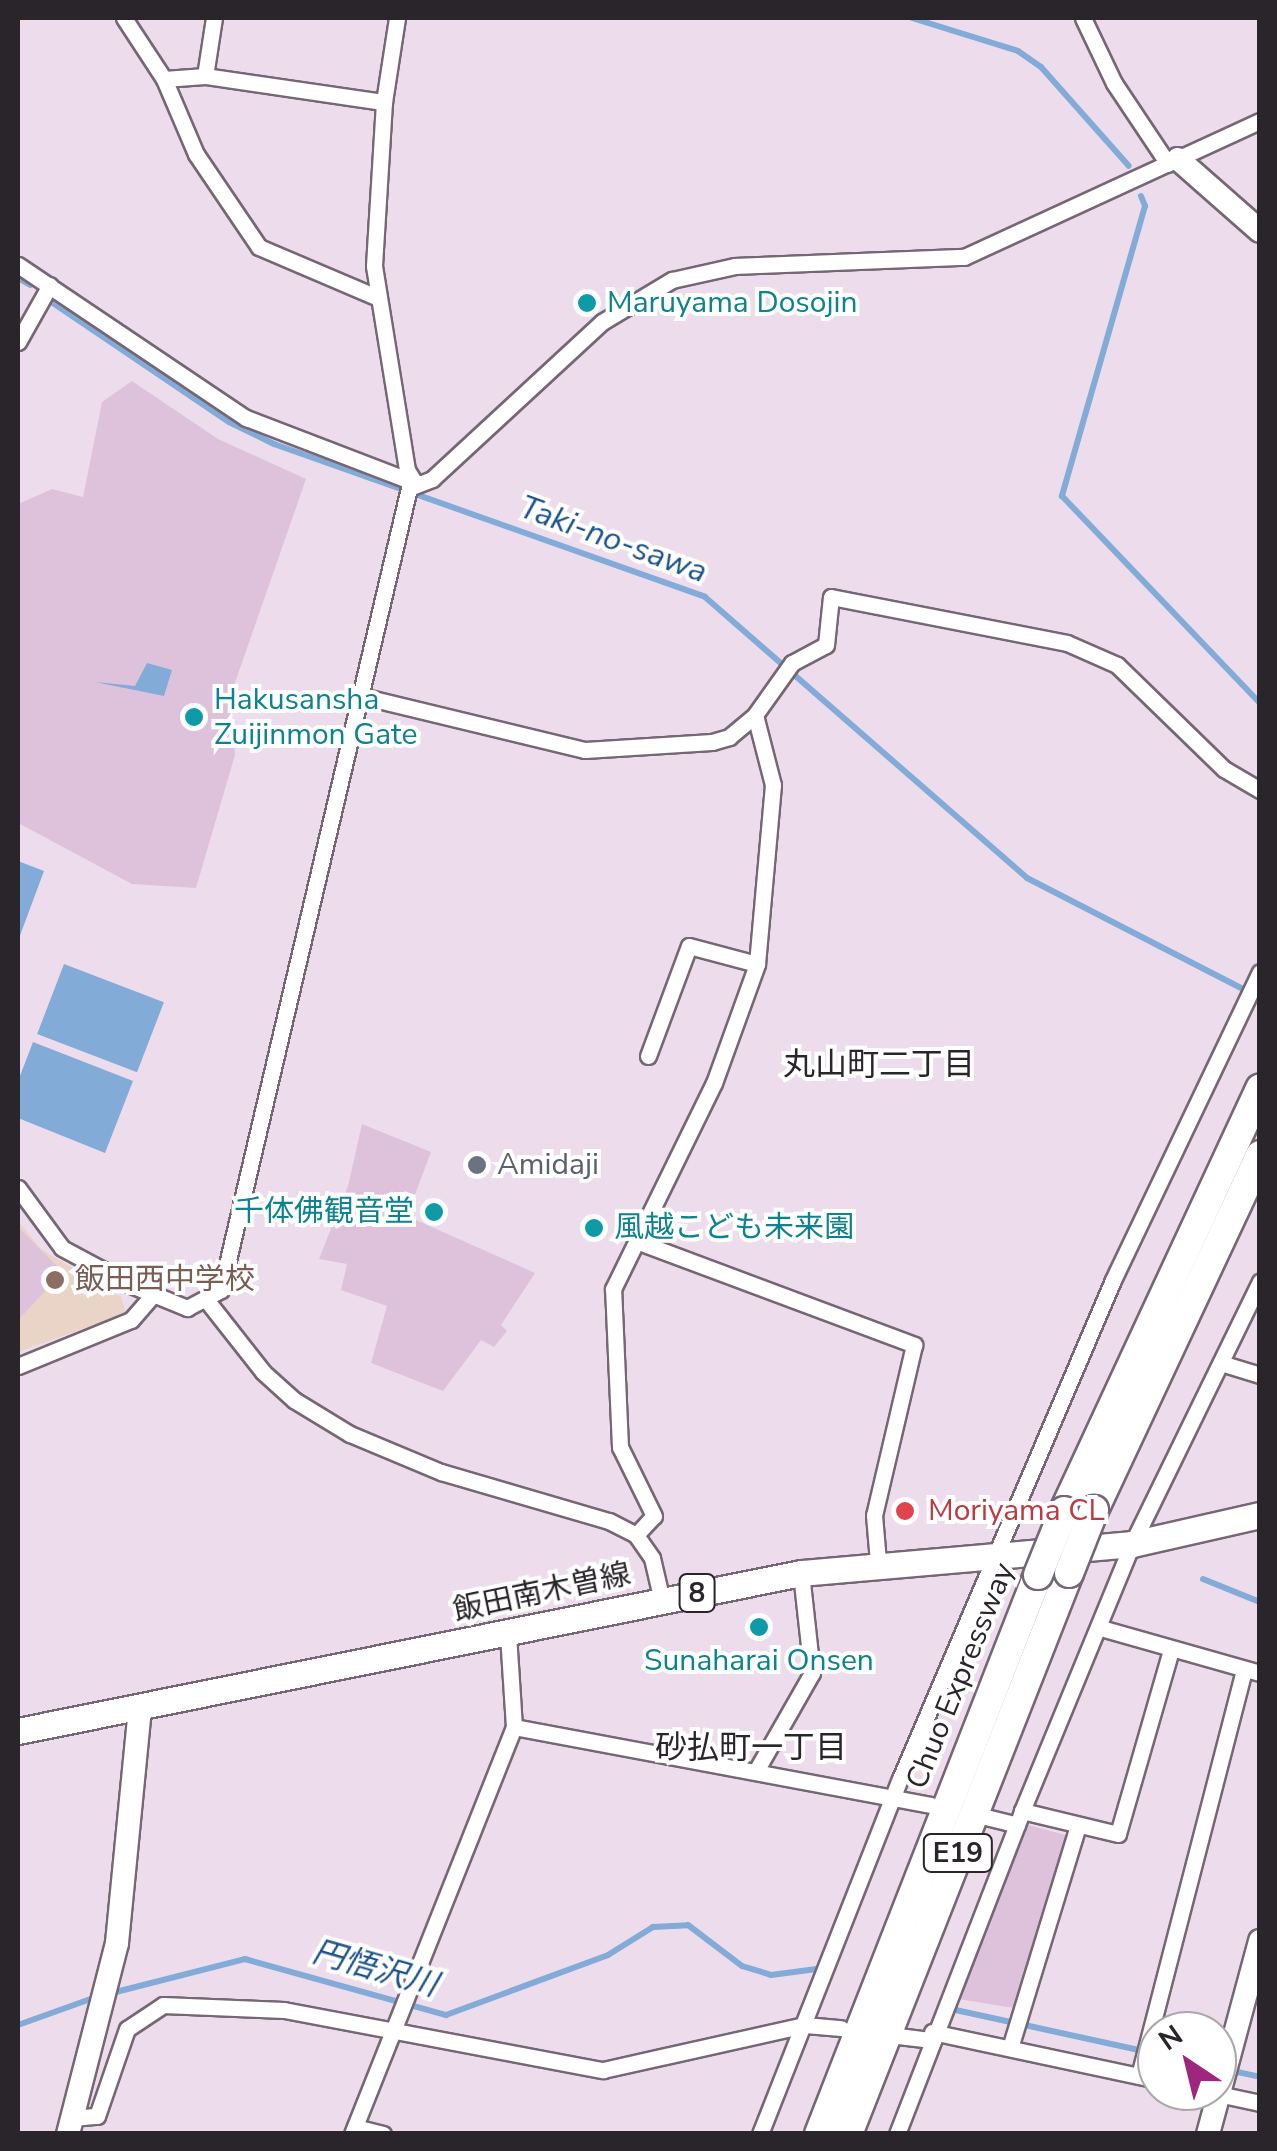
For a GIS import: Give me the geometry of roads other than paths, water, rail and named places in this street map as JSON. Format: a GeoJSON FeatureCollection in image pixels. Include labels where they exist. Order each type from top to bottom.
{"type":"FeatureCollection","features":[{"type":"Feature","properties":{"kind":"highway","name":"Chuo Expressway"},"geometry":{"type":"LineString","coordinates":[[818,2134],[1064,1511],[1260,1088]]}},
{"type":"Feature","properties":{"kind":"highway","name":"Chuo Expressway"},"geometry":{"type":"LineString","coordinates":[[848,2134],[1094,1510],[1260,1154]]}},
{"type":"Feature","properties":{"kind":"main road","name":"飯田南木曽線"},"geometry":{"type":"LineString","coordinates":[[18,1731],[800,1573],[878,1562],[993,1560],[1132,1544],[1260,1515]]}},
{"type":"Feature","properties":{"kind":"street"},"geometry":{"type":"LineString","coordinates":[[124,18],[164,79],[196,154],[258,247],[376,297]]}},
{"type":"Feature","properties":{"kind":"street"},"geometry":{"type":"LineString","coordinates":[[205,76],[214,18]]}},
{"type":"Feature","properties":{"kind":"street"},"geometry":{"type":"LineString","coordinates":[[18,1188],[62,1248],[152,1296],[187,1308],[208,1302],[227,1278],[402,508],[412,486],[376,297],[384,102],[397,18]]}},
{"type":"Feature","properties":{"kind":"street"},"geometry":{"type":"LineString","coordinates":[[1083,18],[1114,83],[1173,162],[1260,231]]}},
{"type":"Feature","properties":{"kind":"street"},"geometry":{"type":"LineString","coordinates":[[164,79],[205,76],[384,102]]}},
{"type":"Feature","properties":{"kind":"street"},"geometry":{"type":"LineString","coordinates":[[18,265],[246,418],[412,486],[432,479],[602,322],[672,280],[735,266],[964,257],[1260,121]]}},
{"type":"Feature","properties":{"kind":"street"},"geometry":{"type":"LineString","coordinates":[[18,342],[50,285]]}},
{"type":"Feature","properties":{"kind":"street"},"geometry":{"type":"LineString","coordinates":[[361,696],[584,750],[712,742],[729,738],[754,715],[787,667],[826,646],[831,597],[1067,643],[1118,665],[1224,769],[1260,790]]}},
{"type":"Feature","properties":{"kind":"street"},"geometry":{"type":"LineString","coordinates":[[636,1535],[654,1516],[620,1447],[612,1295],[743,1017],[757,964],[773,784],[754,715]]}},
{"type":"Feature","properties":{"kind":"street"},"geometry":{"type":"LineString","coordinates":[[648,1056],[688,946],[757,964]]}},
{"type":"Feature","properties":{"kind":"street"},"geometry":{"type":"LineString","coordinates":[[760,2134],[893,1797],[1113,1280],[1253,985]]}},
{"type":"Feature","properties":{"kind":"street"},"geometry":{"type":"LineString","coordinates":[[639,1242],[914,1345],[874,1515],[878,1562]]}},
{"type":"Feature","properties":{"kind":"street"},"geometry":{"type":"LineString","coordinates":[[898,2134],[931,2036],[1101,1628],[1132,1544],[1260,1281]]}},
{"type":"Feature","properties":{"kind":"street"},"geometry":{"type":"LineString","coordinates":[[18,1366],[131,1320],[152,1296]]}},
{"type":"Feature","properties":{"kind":"street"},"geometry":{"type":"LineString","coordinates":[[208,1302],[294,1400],[350,1434],[440,1472],[608,1521],[636,1535],[652,1558],[662,1601]]}},
{"type":"Feature","properties":{"kind":"street"},"geometry":{"type":"LineString","coordinates":[[1221,1363],[1260,1375]]}},
{"type":"Feature","properties":{"kind":"street"},"geometry":{"type":"LineString","coordinates":[[756,1771],[812,1672],[800,1573]]}},
{"type":"Feature","properties":{"kind":"street"},"geometry":{"type":"LineString","coordinates":[[1101,1628],[1252,1671],[1156,2011]]}},
{"type":"Feature","properties":{"kind":"street"},"geometry":{"type":"LineString","coordinates":[[383,2134],[354,2130],[405,1989],[514,1727],[508,1633]]}},
{"type":"Feature","properties":{"kind":"street"},"geometry":{"type":"LineString","coordinates":[[982,1816],[1078,1825],[1118,1834],[1171,1650]]}},
{"type":"Feature","properties":{"kind":"street"},"geometry":{"type":"LineString","coordinates":[[70,2126],[106,1986],[130,1856],[140,1708]]}},
{"type":"Feature","properties":{"kind":"street"},"geometry":{"type":"LineString","coordinates":[[514,1727],[931,1805]]}},
{"type":"Feature","properties":{"kind":"street"},"geometry":{"type":"LineString","coordinates":[[1010,2048],[1078,1825]]}},
{"type":"Feature","properties":{"kind":"street"},"geometry":{"type":"LineString","coordinates":[[1237,2018],[1260,1941]]}},
{"type":"Feature","properties":{"kind":"street"},"geometry":{"type":"LineString","coordinates":[[70,2126],[97,2116],[127,2029],[163,2005],[253,2006],[603,2070],[805,2025],[841,2028]]}},
{"type":"Feature","properties":{"kind":"street"},"geometry":{"type":"LineString","coordinates":[[898,2036],[931,2036],[1010,2048],[1137,2076]]}},
{"type":"Feature","properties":{"kind":"street"},"geometry":{"type":"LineString","coordinates":[[1237,2091],[1260,2103]]}},
{"type":"Feature","properties":{"kind":"water"},"geometry":{"type":"Polygon","coordinates":[[[147,663],[172,670],[164,696],[95,682],[135,686],[147,663]]]}},
{"type":"Feature","properties":{"kind":"water"},"geometry":{"type":"Polygon","coordinates":[[[18,861],[44,871],[18,941],[18,861]]]}},
{"type":"Feature","properties":{"kind":"water"},"geometry":{"type":"Polygon","coordinates":[[[64,964],[164,1002],[137,1072],[37,1034],[64,964]]]}},
{"type":"Feature","properties":{"kind":"water"},"geometry":{"type":"Polygon","coordinates":[[[33,1042],[133,1081],[105,1153],[18,1118],[18,1081],[33,1042]]]}},
{"type":"Feature","properties":{"kind":"waterway"},"geometry":{"type":"LineString","coordinates":[[912,18],[1018,51],[1041,67],[1129,166]]}},
{"type":"Feature","properties":{"kind":"waterway"},"geometry":{"type":"LineString","coordinates":[[1141,196],[1145,206],[1062,496],[1260,703]]}},
{"type":"Feature","properties":{"kind":"waterway","name":"Taki-no-sawa"},"geometry":{"type":"LineString","coordinates":[[18,278],[30,285]]}},
{"type":"Feature","properties":{"kind":"waterway","name":"Taki-no-sawa"},"geometry":{"type":"LineString","coordinates":[[53,303],[229,422],[274,444],[705,597],[1027,878],[1260,998]]}},
{"type":"Feature","properties":{"kind":"waterway"},"geometry":{"type":"LineString","coordinates":[[1203,1579],[1260,1602]]}},
{"type":"Feature","properties":{"kind":"waterway","name":"円悟沢川"},"geometry":{"type":"LineString","coordinates":[[108,1994],[245,1959],[446,2015],[608,1955],[653,1927],[688,1925],[742,1966],[771,1975],[817,1969]]}},
{"type":"Feature","properties":{"kind":"waterway","name":"円悟沢川"},"geometry":{"type":"LineString","coordinates":[[18,2025],[96,1997]]}},
{"type":"Feature","properties":{"kind":"waterway","name":"円悟沢川"},"geometry":{"type":"LineString","coordinates":[[951,2009],[1137,2050]]}},
{"type":"Feature","properties":{"kind":"waterway","name":"円悟沢川"},"geometry":{"type":"LineString","coordinates":[[1237,2072],[1260,2077]]}},
{"type":"Feature","properties":{"kind":"place","name":"Maruyama Dosojin"},"geometry":{"type":"Point","coordinates":[587,303]}},
{"type":"Feature","properties":{"kind":"place","name":"Hakusansha Zuijinmon Gate"},"geometry":{"type":"Point","coordinates":[194,717]}},
{"type":"Feature","properties":{"kind":"place","name":"Amidaji"},"geometry":{"type":"Point","coordinates":[477,1165]}},
{"type":"Feature","properties":{"kind":"place","name":"千体佛観音堂"},"geometry":{"type":"Point","coordinates":[434,1212]}},
{"type":"Feature","properties":{"kind":"place","name":"風越こども未来園"},"geometry":{"type":"Point","coordinates":[594,1228]}},
{"type":"Feature","properties":{"kind":"place","name":"飯田西中学校"},"geometry":{"type":"Point","coordinates":[55,1280]}},
{"type":"Feature","properties":{"kind":"place","name":"Moriyama CL"},"geometry":{"type":"Point","coordinates":[905,1511]}},
{"type":"Feature","properties":{"kind":"place","name":"Sunaharai Onsen"},"geometry":{"type":"Point","coordinates":[759,1627]}},
{"type":"Feature","properties":{"kind":"district","name":"丸山町二丁目"},"geometry":{"type":"Point","coordinates":[879,1065]}},
{"type":"Feature","properties":{"kind":"district","name":"砂払町一丁目"},"geometry":{"type":"Point","coordinates":[751,1748]}}]}
